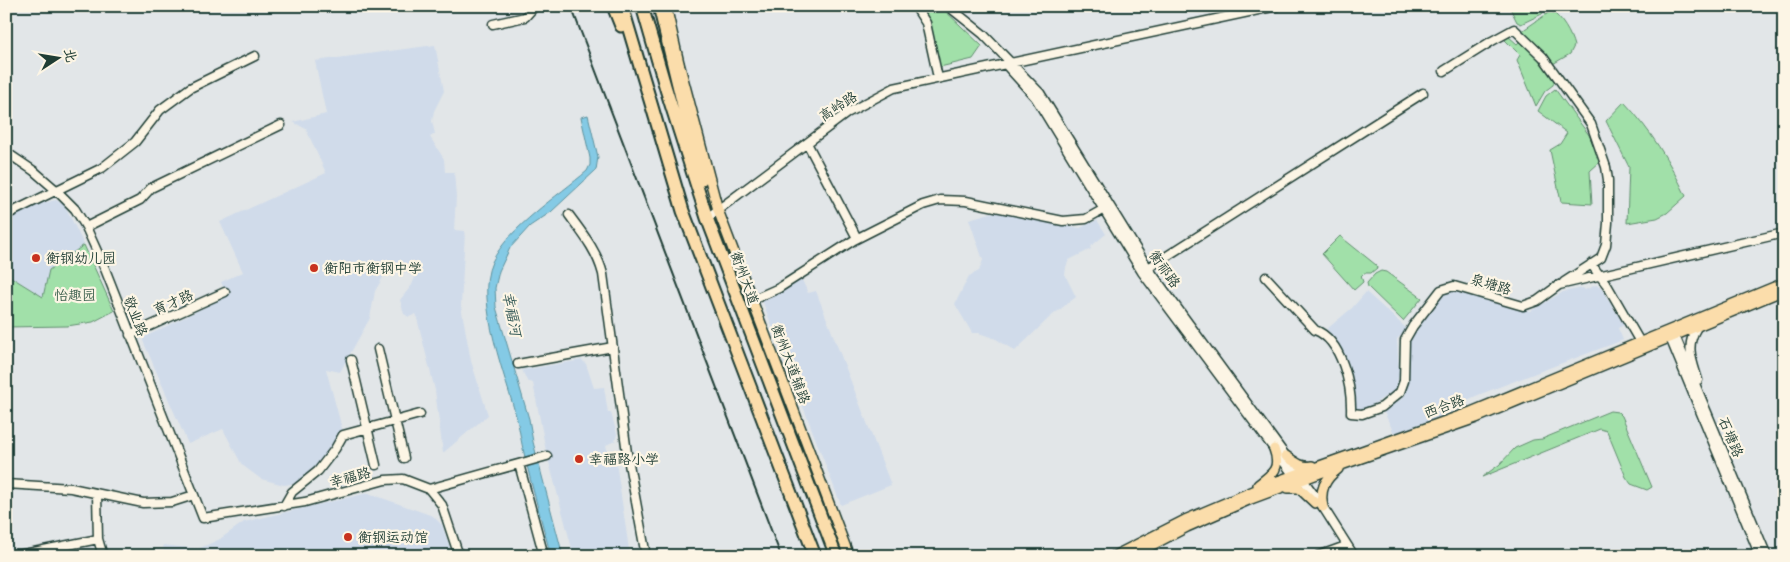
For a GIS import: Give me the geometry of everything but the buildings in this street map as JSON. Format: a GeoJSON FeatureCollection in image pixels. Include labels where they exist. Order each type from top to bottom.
{"type":"FeatureCollection","features":[{"type":"Feature","properties":{"kind":"highway"},"geometry":{"type":"LineString","coordinates":[[614,6],[648,98]]}},
{"type":"Feature","properties":{"kind":"highway"},"geometry":{"type":"LineString","coordinates":[[622,6],[683,211],[815,556]]}},
{"type":"Feature","properties":{"kind":"highway","name":"衡州大道"},"geometry":{"type":"LineString","coordinates":[[642,6],[707,218],[836,556]]}},
{"type":"Feature","properties":{"kind":"highway"},"geometry":{"type":"LineString","coordinates":[[659,6],[700,173],[707,218]]}},
{"type":"Feature","properties":{"kind":"main road","name":"衡州大道辅路"},"geometry":{"type":"LineString","coordinates":[[666,6],[718,210],[849,556]]}},
{"type":"Feature","properties":{"kind":"main road","name":"西合路"},"geometry":{"type":"LineString","coordinates":[[1114,556],[1184,520],[1249,492],[1344,464],[1476,418],[1784,283]]}},
{"type":"Feature","properties":{"kind":"main road","name":"西合路"},"geometry":{"type":"LineString","coordinates":[[1131,556],[1187,528],[1277,489],[1324,464],[1471,412],[1640,342],[1697,327],[1784,290]]}},
{"type":"Feature","properties":{"kind":"main road"},"geometry":{"type":"LineString","coordinates":[[1249,492],[1277,466],[1278,460],[1274,449]]}},
{"type":"Feature","properties":{"kind":"main road"},"geometry":{"type":"LineString","coordinates":[[1286,456],[1306,467],[1324,464]]}},
{"type":"Feature","properties":{"kind":"main road"},"geometry":{"type":"LineString","coordinates":[[1277,489],[1299,488],[1319,505],[1326,480],[1344,464]]}},
{"type":"Feature","properties":{"kind":"street"},"geometry":{"type":"LineString","coordinates":[[493,24],[525,17],[533,8],[532,6]]}},
{"type":"Feature","properties":{"kind":"street"},"geometry":{"type":"LineString","coordinates":[[915,6],[926,23],[938,78]]}},
{"type":"Feature","properties":{"kind":"street","name":"衡祁路"},"geometry":{"type":"LineString","coordinates":[[943,6],[981,37],[1040,93],[1145,270],[1286,456],[1298,477]]}},
{"type":"Feature","properties":{"kind":"street","name":"衡祁路"},"geometry":{"type":"LineString","coordinates":[[948,6],[983,34],[1035,97],[1104,209],[1145,270],[1274,449],[1319,505],[1354,556]]}},
{"type":"Feature","properties":{"kind":"street","name":"高岭路"},"geometry":{"type":"LineString","coordinates":[[707,218],[847,113],[894,88],[1277,6]]}},
{"type":"Feature","properties":{"kind":"street"},"geometry":{"type":"LineString","coordinates":[[1444,70],[1514,29],[1543,57],[1591,124],[1606,167],[1608,197],[1606,245],[1601,258],[1560,285]]}},
{"type":"Feature","properties":{"kind":"street"},"geometry":{"type":"LineString","coordinates":[[6,215],[102,168],[135,142],[160,110],[190,88],[255,56]]}},
{"type":"Feature","properties":{"kind":"street"},"geometry":{"type":"LineString","coordinates":[[1145,270],[1423,93]]}},
{"type":"Feature","properties":{"kind":"street"},"geometry":{"type":"LineString","coordinates":[[86,227],[140,200],[151,188],[281,125]]}},
{"type":"Feature","properties":{"kind":"street"},"geometry":{"type":"LineString","coordinates":[[807,144],[857,238]]}},
{"type":"Feature","properties":{"kind":"street","name":"敬业路"},"geometry":{"type":"LineString","coordinates":[[6,152],[34,171],[57,191],[75,209],[86,227],[203,518]]}},
{"type":"Feature","properties":{"kind":"street"},"geometry":{"type":"LineString","coordinates":[[752,300],[779,288],[857,238],[923,205],[940,200],[966,201],[1063,221],[1086,219],[1104,209]]}},
{"type":"Feature","properties":{"kind":"street"},"geometry":{"type":"LineString","coordinates":[[569,215],[592,245],[600,260],[627,453],[646,556]]}},
{"type":"Feature","properties":{"kind":"street","name":"泉塘路"},"geometry":{"type":"LineString","coordinates":[[1266,277],[1315,330],[1325,334],[1331,342],[1342,363],[1350,388],[1351,413],[1362,414],[1382,407],[1400,392],[1404,380],[1405,340],[1440,290],[1454,286],[1523,306],[1537,301],[1560,285],[1784,233]]}},
{"type":"Feature","properties":{"kind":"street"},"geometry":{"type":"LineString","coordinates":[[1591,264],[1600,275],[1640,342]]}},
{"type":"Feature","properties":{"kind":"street","name":"育才路"},"geometry":{"type":"LineString","coordinates":[[130,335],[226,292]]}},
{"type":"Feature","properties":{"kind":"street"},"geometry":{"type":"LineString","coordinates":[[1697,327],[1691,336],[1690,346],[1708,415]]}},
{"type":"Feature","properties":{"kind":"street","name":"石塘路"},"geometry":{"type":"LineString","coordinates":[[1671,333],[1708,415],[1767,556]]}},
{"type":"Feature","properties":{"kind":"street","name":"石塘路"},"geometry":{"type":"LineString","coordinates":[[1671,333],[1760,556]]}},
{"type":"Feature","properties":{"kind":"street"},"geometry":{"type":"LineString","coordinates":[[518,364],[613,347]]}},
{"type":"Feature","properties":{"kind":"street"},"geometry":{"type":"LineString","coordinates":[[378,349],[404,458]]}},
{"type":"Feature","properties":{"kind":"street"},"geometry":{"type":"LineString","coordinates":[[351,360],[376,465]]}},
{"type":"Feature","properties":{"kind":"street"},"geometry":{"type":"LineString","coordinates":[[284,506],[292,492],[318,471],[343,435],[420,414]]}},
{"type":"Feature","properties":{"kind":"street"},"geometry":{"type":"LineString","coordinates":[[459,556],[442,504],[429,489],[545,456]]}},
{"type":"Feature","properties":{"kind":"street"},"geometry":{"type":"LineString","coordinates":[[521,463],[544,556]]}},
{"type":"Feature","properties":{"kind":"street","name":"幸福路"},"geometry":{"type":"LineString","coordinates":[[203,518],[305,502],[386,480],[403,479],[429,489]]}},
{"type":"Feature","properties":{"kind":"street"},"geometry":{"type":"LineString","coordinates":[[6,484],[71,488],[143,503],[172,502],[194,495]]}},
{"type":"Feature","properties":{"kind":"street"},"geometry":{"type":"LineString","coordinates":[[97,494],[98,539],[103,556]]}},
{"type":"Feature","properties":{"kind":"street","name":"衡祁路"},"geometry":{"type":"LineString","coordinates":[[1319,505],[1349,556]]}},
{"type":"Feature","properties":{"kind":"street"},"geometry":{"type":"LineString","coordinates":[[14,556],[98,539]]}},
{"type":"Feature","properties":{"kind":"street"},"geometry":{"type":"LineString","coordinates":[[1318,556],[1343,547]]}},
{"type":"Feature","properties":{"kind":"shaded area","name":"衡阳市衡钢中学"},"geometry":{"type":"Polygon","coordinates":[[[435,45],[444,91],[434,111],[432,121],[435,134],[430,137],[444,159],[445,172],[454,172],[456,197],[454,230],[465,231],[461,306],[471,361],[488,415],[443,453],[435,390],[416,314],[409,317],[404,314],[400,300],[412,285],[415,277],[391,264],[375,291],[370,318],[340,372],[326,369],[343,432],[337,443],[299,483],[284,485],[261,479],[242,465],[223,429],[188,444],[143,338],[227,296],[221,282],[243,272],[220,222],[326,173],[306,129],[293,122],[326,114],[315,61],[435,45]]]}},
{"type":"Feature","properties":{"kind":"shaded area","name":"衡钢幼儿园"},"geometry":{"type":"Polygon","coordinates":[[[56,200],[64,205],[84,245],[50,270],[43,297],[6,274],[6,218],[30,206],[56,200]]]}},
{"type":"Feature","properties":{"kind":"shaded area"},"geometry":{"type":"Polygon","coordinates":[[[994,212],[1019,215],[1080,228],[1097,220],[1106,234],[1090,247],[1091,249],[1069,260],[1065,275],[1076,297],[1049,318],[1015,351],[996,339],[979,333],[972,333],[955,304],[969,276],[979,271],[983,260],[969,219],[994,212]]]}},
{"type":"Feature","properties":{"kind":"shaded area"},"geometry":{"type":"Polygon","coordinates":[[[801,278],[808,293],[816,291],[891,485],[841,505],[762,300],[782,292],[801,278]]]}},
{"type":"Feature","properties":{"kind":"shaded area"},"geometry":{"type":"Polygon","coordinates":[[[1596,285],[1601,288],[1624,325],[1618,328],[1623,340],[1478,395],[1437,418],[1394,433],[1383,410],[1405,395],[1410,339],[1444,292],[1456,290],[1517,310],[1531,311],[1563,292],[1583,288],[1585,290],[1596,285]]]}},
{"type":"Feature","properties":{"kind":"shaded area"},"geometry":{"type":"Polygon","coordinates":[[[1366,292],[1407,329],[1397,339],[1399,374],[1395,390],[1363,411],[1354,409],[1341,354],[1327,329],[1352,308],[1366,292]]]}},
{"type":"Feature","properties":{"kind":"shaded area","name":"幸福路小学"},"geometry":{"type":"Polygon","coordinates":[[[582,360],[586,364],[594,388],[604,387],[608,413],[611,413],[617,434],[615,441],[606,445],[610,463],[616,462],[630,556],[574,556],[546,451],[533,383],[527,381],[522,370],[582,360]]]}},
{"type":"Feature","properties":{"kind":"shaded area"},"geometry":{"type":"Polygon","coordinates":[[[368,493],[433,516],[442,525],[453,556],[165,556],[163,545],[198,549],[220,539],[244,522],[368,493]]]}},
{"type":"Feature","properties":{"kind":"green space"},"geometry":{"type":"Polygon","coordinates":[[[919,6],[940,6],[982,46],[973,59],[940,67],[930,24],[919,6]]]}},
{"type":"Feature","properties":{"kind":"green space"},"geometry":{"type":"Polygon","coordinates":[[[1509,6],[1547,6],[1542,14],[1521,24],[1517,22],[1509,6]]]}},
{"type":"Feature","properties":{"kind":"green space"},"geometry":{"type":"Polygon","coordinates":[[[1551,11],[1566,27],[1574,46],[1570,54],[1551,65],[1522,31],[1551,11]]]}},
{"type":"Feature","properties":{"kind":"green space"},"geometry":{"type":"Polygon","coordinates":[[[1508,36],[1517,44],[1520,41],[1531,50],[1555,80],[1553,85],[1545,91],[1536,106],[1517,60],[1520,55],[1503,38],[1508,36]]]}},
{"type":"Feature","properties":{"kind":"green space"},"geometry":{"type":"Polygon","coordinates":[[[1555,89],[1589,135],[1601,161],[1590,171],[1592,204],[1561,202],[1550,150],[1560,144],[1567,133],[1538,111],[1546,96],[1555,89]]]}},
{"type":"Feature","properties":{"kind":"green space"},"geometry":{"type":"Polygon","coordinates":[[[1624,102],[1659,146],[1686,196],[1667,213],[1657,218],[1627,223],[1629,167],[1606,121],[1624,102]]]}},
{"type":"Feature","properties":{"kind":"green space"},"geometry":{"type":"Polygon","coordinates":[[[1340,236],[1376,265],[1377,268],[1371,273],[1364,273],[1361,276],[1363,282],[1354,290],[1322,254],[1340,236]]]}},
{"type":"Feature","properties":{"kind":"green space","name":"怡趣园"},"geometry":{"type":"Polygon","coordinates":[[[84,245],[114,311],[93,322],[67,326],[7,327],[6,274],[43,297],[49,270],[84,245]]]}},
{"type":"Feature","properties":{"kind":"green space"},"geometry":{"type":"Polygon","coordinates":[[[1381,271],[1386,272],[1422,298],[1403,321],[1368,287],[1367,283],[1375,274],[1381,271]]]}},
{"type":"Feature","properties":{"kind":"green space"},"geometry":{"type":"Polygon","coordinates":[[[1610,411],[1618,412],[1622,416],[1652,487],[1647,490],[1631,484],[1626,477],[1607,431],[1600,429],[1482,477],[1499,465],[1515,448],[1610,411]]]}},
{"type":"Feature","properties":{"kind":"water"},"geometry":{"type":"Polygon","coordinates":[[[588,115],[598,157],[596,170],[551,212],[530,226],[510,248],[499,271],[495,288],[496,307],[529,419],[533,442],[563,556],[551,556],[530,479],[517,420],[494,340],[489,318],[487,278],[492,262],[510,237],[535,213],[587,171],[590,165],[590,158],[581,117],[588,115]]]}},
{"type":"Feature","properties":{"kind":"railway"},"geometry":{"type":"LineString","coordinates":[[571,6],[781,556]]}},
{"type":"Feature","properties":{"kind":"place","name":"衡钢幼儿园"},"geometry":{"type":"Point","coordinates":[36,258]}},
{"type":"Feature","properties":{"kind":"place","name":"衡阳市衡钢中学"},"geometry":{"type":"Point","coordinates":[314,268]}},
{"type":"Feature","properties":{"kind":"place","name":"幸福路小学"},"geometry":{"type":"Point","coordinates":[579,459]}},
{"type":"Feature","properties":{"kind":"place","name":"衡钢运动馆"},"geometry":{"type":"Point","coordinates":[348,537]}},
{"type":"Feature","properties":{"kind":"water label","name":"幸福河"},"geometry":{"type":"Point","coordinates":[512,314]}}]}
